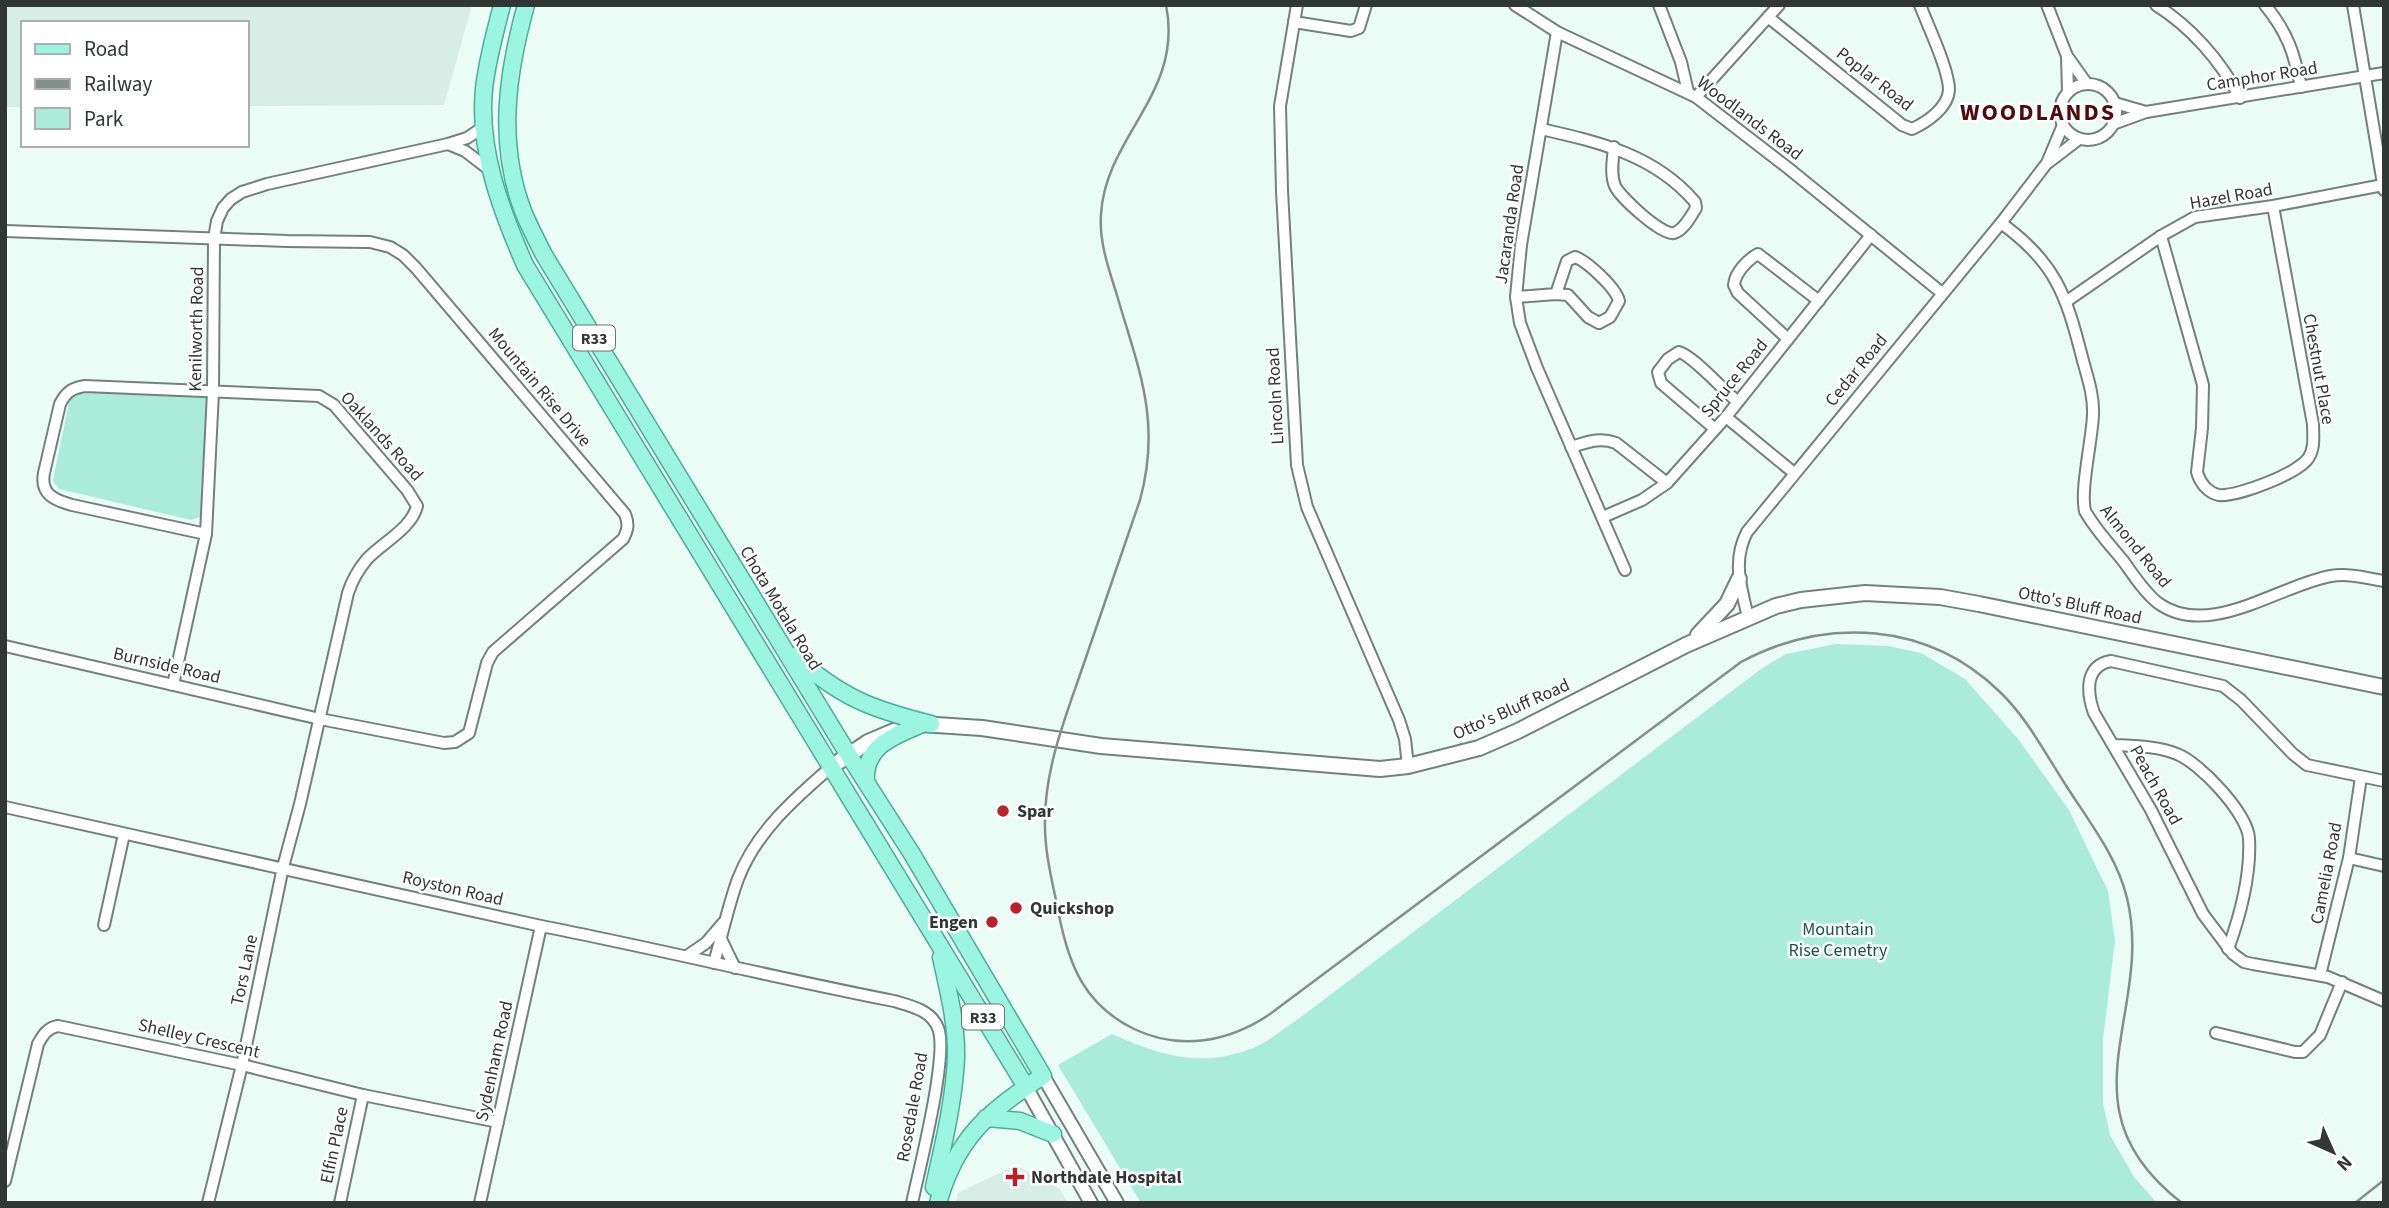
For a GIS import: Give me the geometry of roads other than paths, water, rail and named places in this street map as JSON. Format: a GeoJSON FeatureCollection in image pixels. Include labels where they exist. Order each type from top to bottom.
{"type":"FeatureCollection","features":[{"type":"Feature","properties":{"kind":"main road","name":"R33"},"geometry":{"type":"LineString","coordinates":[[502,5],[487,69],[484,92],[485,126],[491,171],[501,209],[524,265],[1026,1087]]}},
{"type":"Feature","properties":{"kind":"main road","name":"Chota Motala Road"},"geometry":{"type":"LineString","coordinates":[[526,5],[514,48],[507,94],[507,125],[512,165],[523,209],[544,255],[779,642],[912,854],[1043,1076]]}},
{"type":"Feature","properties":{"kind":"main road"},"geometry":{"type":"LineString","coordinates":[[1686,646],[1718,617],[1739,579]]}},
{"type":"Feature","properties":{"kind":"main road","name":"Otto's Bluff Road"},"geometry":{"type":"LineString","coordinates":[[831,767],[848,754],[887,734],[927,724],[982,728],[1101,746],[1360,769],[1408,766],[1489,744],[1686,646],[1776,606],[1835,595],[1866,593],[1940,597],[2384,687]]}},
{"type":"Feature","properties":{"kind":"main road"},"geometry":{"type":"LineString","coordinates":[[779,642],[810,670],[857,702],[927,724]]}},
{"type":"Feature","properties":{"kind":"main road"},"geometry":{"type":"LineString","coordinates":[[866,781],[866,763],[872,752],[901,733],[927,724]]}},
{"type":"Feature","properties":{"kind":"main road"},"geometry":{"type":"LineString","coordinates":[[931,1203],[950,1109],[956,1058],[952,1010],[940,947]]}},
{"type":"Feature","properties":{"kind":"main road"},"geometry":{"type":"LineString","coordinates":[[938,1203],[952,1163],[972,1132],[986,1118],[1043,1076]]}},
{"type":"Feature","properties":{"kind":"main road"},"geometry":{"type":"LineString","coordinates":[[986,1118],[1020,1121],[1053,1134]]}},
{"type":"Feature","properties":{"kind":"street","name":"Lincoln Road"},"geometry":{"type":"LineString","coordinates":[[1297,5],[1280,106],[1297,465],[1307,507],[1399,720],[1405,738],[1408,766]]}},
{"type":"Feature","properties":{"kind":"street"},"geometry":{"type":"LineString","coordinates":[[1294,22],[1351,31],[1359,28],[1366,5]]}},
{"type":"Feature","properties":{"kind":"street","name":"Woodlands Road"},"geometry":{"type":"LineString","coordinates":[[1515,5],[1558,32],[1692,95],[1942,293]]}},
{"type":"Feature","properties":{"kind":"street"},"geometry":{"type":"LineString","coordinates":[[1659,5],[1692,95],[1779,5]]}},
{"type":"Feature","properties":{"kind":"street","name":"Poplar Road"},"geometry":{"type":"LineString","coordinates":[[1768,17],[1902,125],[1912,129],[1923,124],[1938,111],[1946,101],[1949,91],[1947,77],[1920,5]]}},
{"type":"Feature","properties":{"kind":"street"},"geometry":{"type":"LineString","coordinates":[[2047,5],[2067,56],[2087,84]]}},
{"type":"Feature","properties":{"kind":"street"},"geometry":{"type":"LineString","coordinates":[[2156,5],[2174,17],[2223,68],[2240,98]]}},
{"type":"Feature","properties":{"kind":"street"},"geometry":{"type":"LineString","coordinates":[[2265,5],[2288,37],[2301,88]]}},
{"type":"Feature","properties":{"kind":"street"},"geometry":{"type":"LineString","coordinates":[[2353,5],[2384,190]]}},
{"type":"Feature","properties":{"kind":"street","name":"Jacaranda Road"},"geometry":{"type":"LineString","coordinates":[[1558,32],[1521,245],[1517,297],[1520,323],[1625,570]]}},
{"type":"Feature","properties":{"kind":"street"},"geometry":{"type":"LineString","coordinates":[[2067,56],[2068,92]]}},
{"type":"Feature","properties":{"kind":"street","name":"Camphor Road"},"geometry":{"type":"LineString","coordinates":[[2113,124],[2146,112],[2384,73]]}},
{"type":"Feature","properties":{"kind":"street"},"geometry":{"type":"LineString","coordinates":[[2087,84],[2104,89],[2115,103],[2116,113],[2108,132],[2089,140],[2079,139],[2070,133],[2063,125],[2060,114],[2062,102],[2068,92],[2087,84]]}},
{"type":"Feature","properties":{"kind":"street","name":"Camphor Road"},"geometry":{"type":"LineString","coordinates":[[2115,103],[2146,112]]}},
{"type":"Feature","properties":{"kind":"street","name":"Cedar Road"},"geometry":{"type":"LineString","coordinates":[[1748,617],[1738,562],[1741,544],[1747,532],[2001,223],[2047,163],[2063,125]]}},
{"type":"Feature","properties":{"kind":"street","name":"Kenilworth Road"},"geometry":{"type":"LineString","coordinates":[[173,685],[206,534],[212,392],[214,239],[223,208],[242,192],[342,166],[448,144],[467,138],[485,126]]}},
{"type":"Feature","properties":{"kind":"street"},"geometry":{"type":"LineString","coordinates":[[1541,129],[1614,147],[1652,164],[1695,202],[1696,208],[1679,231],[1665,232],[1620,193],[1613,178],[1614,147]]}},
{"type":"Feature","properties":{"kind":"street","name":"Cedar Road"},"geometry":{"type":"LineString","coordinates":[[2047,163],[2079,139]]}},
{"type":"Feature","properties":{"kind":"street"},"geometry":{"type":"LineString","coordinates":[[448,144],[465,151],[491,171]]}},
{"type":"Feature","properties":{"kind":"street","name":"Hazel Road"},"geometry":{"type":"LineString","coordinates":[[2067,301],[2161,236],[2195,217],[2273,206],[2383,185]]}},
{"type":"Feature","properties":{"kind":"street","name":"Chestnut Place"},"geometry":{"type":"LineString","coordinates":[[2161,236],[2203,385],[2203,418],[2197,472],[2199,479],[2209,491],[2219,495],[2238,492],[2290,474],[2308,460],[2313,446],[2312,424],[2273,206]]}},
{"type":"Feature","properties":{"kind":"street","name":"Almond Road"},"geometry":{"type":"LineString","coordinates":[[2001,223],[2033,247],[2053,273],[2067,301],[2093,397],[2085,511],[2158,603],[2190,615],[2212,615],[2334,575],[2384,581]]}},
{"type":"Feature","properties":{"kind":"street","name":"Mountain Rise Drive"},"geometry":{"type":"LineString","coordinates":[[5,232],[370,242],[390,247],[403,255],[625,514],[628,530],[623,539],[493,652],[487,663],[474,721],[463,739],[444,743],[320,719]]}},
{"type":"Feature","properties":{"kind":"street","name":"Spruce Road"},"geometry":{"type":"LineString","coordinates":[[1603,517],[1642,500],[1667,483],[1726,417],[1871,235]]}},
{"type":"Feature","properties":{"kind":"street"},"geometry":{"type":"LineString","coordinates":[[1788,339],[1738,293],[1734,285],[1735,277],[1749,260],[1758,254],[1819,301]]}},
{"type":"Feature","properties":{"kind":"street"},"geometry":{"type":"LineString","coordinates":[[1517,297],[1568,295],[1588,317],[1599,323],[1610,317],[1619,301],[1609,285],[1587,264],[1575,257],[1567,261],[1556,294]]}},
{"type":"Feature","properties":{"kind":"street"},"geometry":{"type":"LineString","coordinates":[[1715,429],[1661,383],[1658,377],[1660,368],[1674,354],[1684,353],[1738,402]]}},
{"type":"Feature","properties":{"kind":"street","name":"Oaklands Road"},"geometry":{"type":"LineString","coordinates":[[206,534],[60,502],[47,493],[42,480],[60,404],[65,394],[75,387],[309,394],[327,400],[415,499],[417,506],[411,519],[368,559],[353,578],[283,867]]}},
{"type":"Feature","properties":{"kind":"street"},"geometry":{"type":"LineString","coordinates":[[1726,417],[1794,473]]}},
{"type":"Feature","properties":{"kind":"street"},"geometry":{"type":"LineString","coordinates":[[1571,447],[1606,439],[1616,443],[1667,483]]}},
{"type":"Feature","properties":{"kind":"street","name":"Burnside Road"},"geometry":{"type":"LineString","coordinates":[[5,646],[320,719]]}},
{"type":"Feature","properties":{"kind":"street"},"geometry":{"type":"LineString","coordinates":[[2114,745],[2088,698],[2089,681],[2096,669],[2111,661],[2223,686],[2241,700],[2307,765],[2384,781]]}},
{"type":"Feature","properties":{"kind":"street","name":"Peach Road"},"geometry":{"type":"LineString","coordinates":[[2114,745],[2150,748],[2176,753],[2185,758],[2225,796],[2241,816],[2249,836],[2246,872],[2234,933],[2228,949]]}},
{"type":"Feature","properties":{"kind":"street","name":"Peach Road"},"geometry":{"type":"LineString","coordinates":[[2114,745],[2173,850],[2203,914],[2228,949],[2244,962],[2320,975],[2384,1000]]}},
{"type":"Feature","properties":{"kind":"street","name":"Otto's Bluff Road"},"geometry":{"type":"LineString","coordinates":[[714,963],[738,879],[754,847],[784,809],[831,767]]}},
{"type":"Feature","properties":{"kind":"street","name":"Camelia Road"},"geometry":{"type":"LineString","coordinates":[[2320,975],[2349,859],[2361,777]]}},
{"type":"Feature","properties":{"kind":"street","name":"Royston Road"},"geometry":{"type":"LineString","coordinates":[[5,807],[894,1001]]}},
{"type":"Feature","properties":{"kind":"street"},"geometry":{"type":"LineString","coordinates":[[104,925],[124,834]]}},
{"type":"Feature","properties":{"kind":"street"},"geometry":{"type":"LineString","coordinates":[[2349,859],[2384,866]]}},
{"type":"Feature","properties":{"kind":"street","name":"Tors Lane"},"geometry":{"type":"LineString","coordinates":[[208,1203],[242,1065],[283,867]]}},
{"type":"Feature","properties":{"kind":"street"},"geometry":{"type":"LineString","coordinates":[[687,956],[706,943],[727,919]]}},
{"type":"Feature","properties":{"kind":"street","name":"Sydenham Road"},"geometry":{"type":"LineString","coordinates":[[480,1203],[541,926]]}},
{"type":"Feature","properties":{"kind":"street"},"geometry":{"type":"LineString","coordinates":[[721,939],[735,968]]}},
{"type":"Feature","properties":{"kind":"street"},"geometry":{"type":"LineString","coordinates":[[2216,1033],[2304,1052],[2319,1035],[2342,982]]}},
{"type":"Feature","properties":{"kind":"street","name":"Rosedale Road"},"geometry":{"type":"LineString","coordinates":[[894,1001],[923,1011],[938,1028],[941,1041],[937,1080],[912,1203]]}},
{"type":"Feature","properties":{"kind":"street","name":"Shelley Crescent"},"geometry":{"type":"LineString","coordinates":[[5,1181],[38,1044],[51,1027],[71,1027],[363,1095],[498,1122]]}},
{"type":"Feature","properties":{"kind":"street","name":"Chota Motala Road"},"geometry":{"type":"LineString","coordinates":[[1043,1076],[1117,1203]]}},
{"type":"Feature","properties":{"kind":"street"},"geometry":{"type":"LineString","coordinates":[[1026,1087],[1091,1203]]}},
{"type":"Feature","properties":{"kind":"street","name":"Elfin Place"},"geometry":{"type":"LineString","coordinates":[[340,1203],[363,1095]]}},
{"type":"Feature","properties":{"kind":"railway"},"geometry":{"type":"LineString","coordinates":[[1166,5],[1169,36],[1164,64],[1155,89],[1116,160],[1106,186],[1101,214],[1105,254],[1145,394],[1149,444],[1146,471],[1140,500],[1058,742],[1046,800],[1047,856],[1063,934],[1074,967],[1091,996],[1117,1019],[1151,1036],[1169,1040],[1204,1040],[1238,1031],[1270,1014],[1741,662],[1774,647],[1808,637],[1842,633],[1876,634],[1909,640],[1941,651],[1972,669],[2000,692],[2036,738],[2117,868],[2127,898],[2132,940],[2130,981],[2118,1058],[2117,1095],[2125,1131],[2145,1167],[2182,1203]]}},
{"type":"Feature","properties":{"kind":"railway"},"geometry":{"type":"LineString","coordinates":[[2355,1203],[2384,1180]]}},
{"type":"Feature","properties":{"kind":"place","name":"Spar"},"geometry":{"type":"Point","coordinates":[1003,811]}},
{"type":"Feature","properties":{"kind":"place","name":"Quickshop"},"geometry":{"type":"Point","coordinates":[1016,908]}},
{"type":"Feature","properties":{"kind":"place","name":"Engen"},"geometry":{"type":"Point","coordinates":[992,922]}},
{"type":"Feature","properties":{"kind":"place","name":"Northdale Hospital"},"geometry":{"type":"Point","coordinates":[1015,1177]}},
{"type":"Feature","properties":{"kind":"district","name":"WOODLANDS"},"geometry":{"type":"Point","coordinates":[2038,112]}},
{"type":"Feature","properties":{"kind":"park label","name":"Mountain Rise Cemetry"},"geometry":{"type":"Point","coordinates":[1838,939]}}]}
